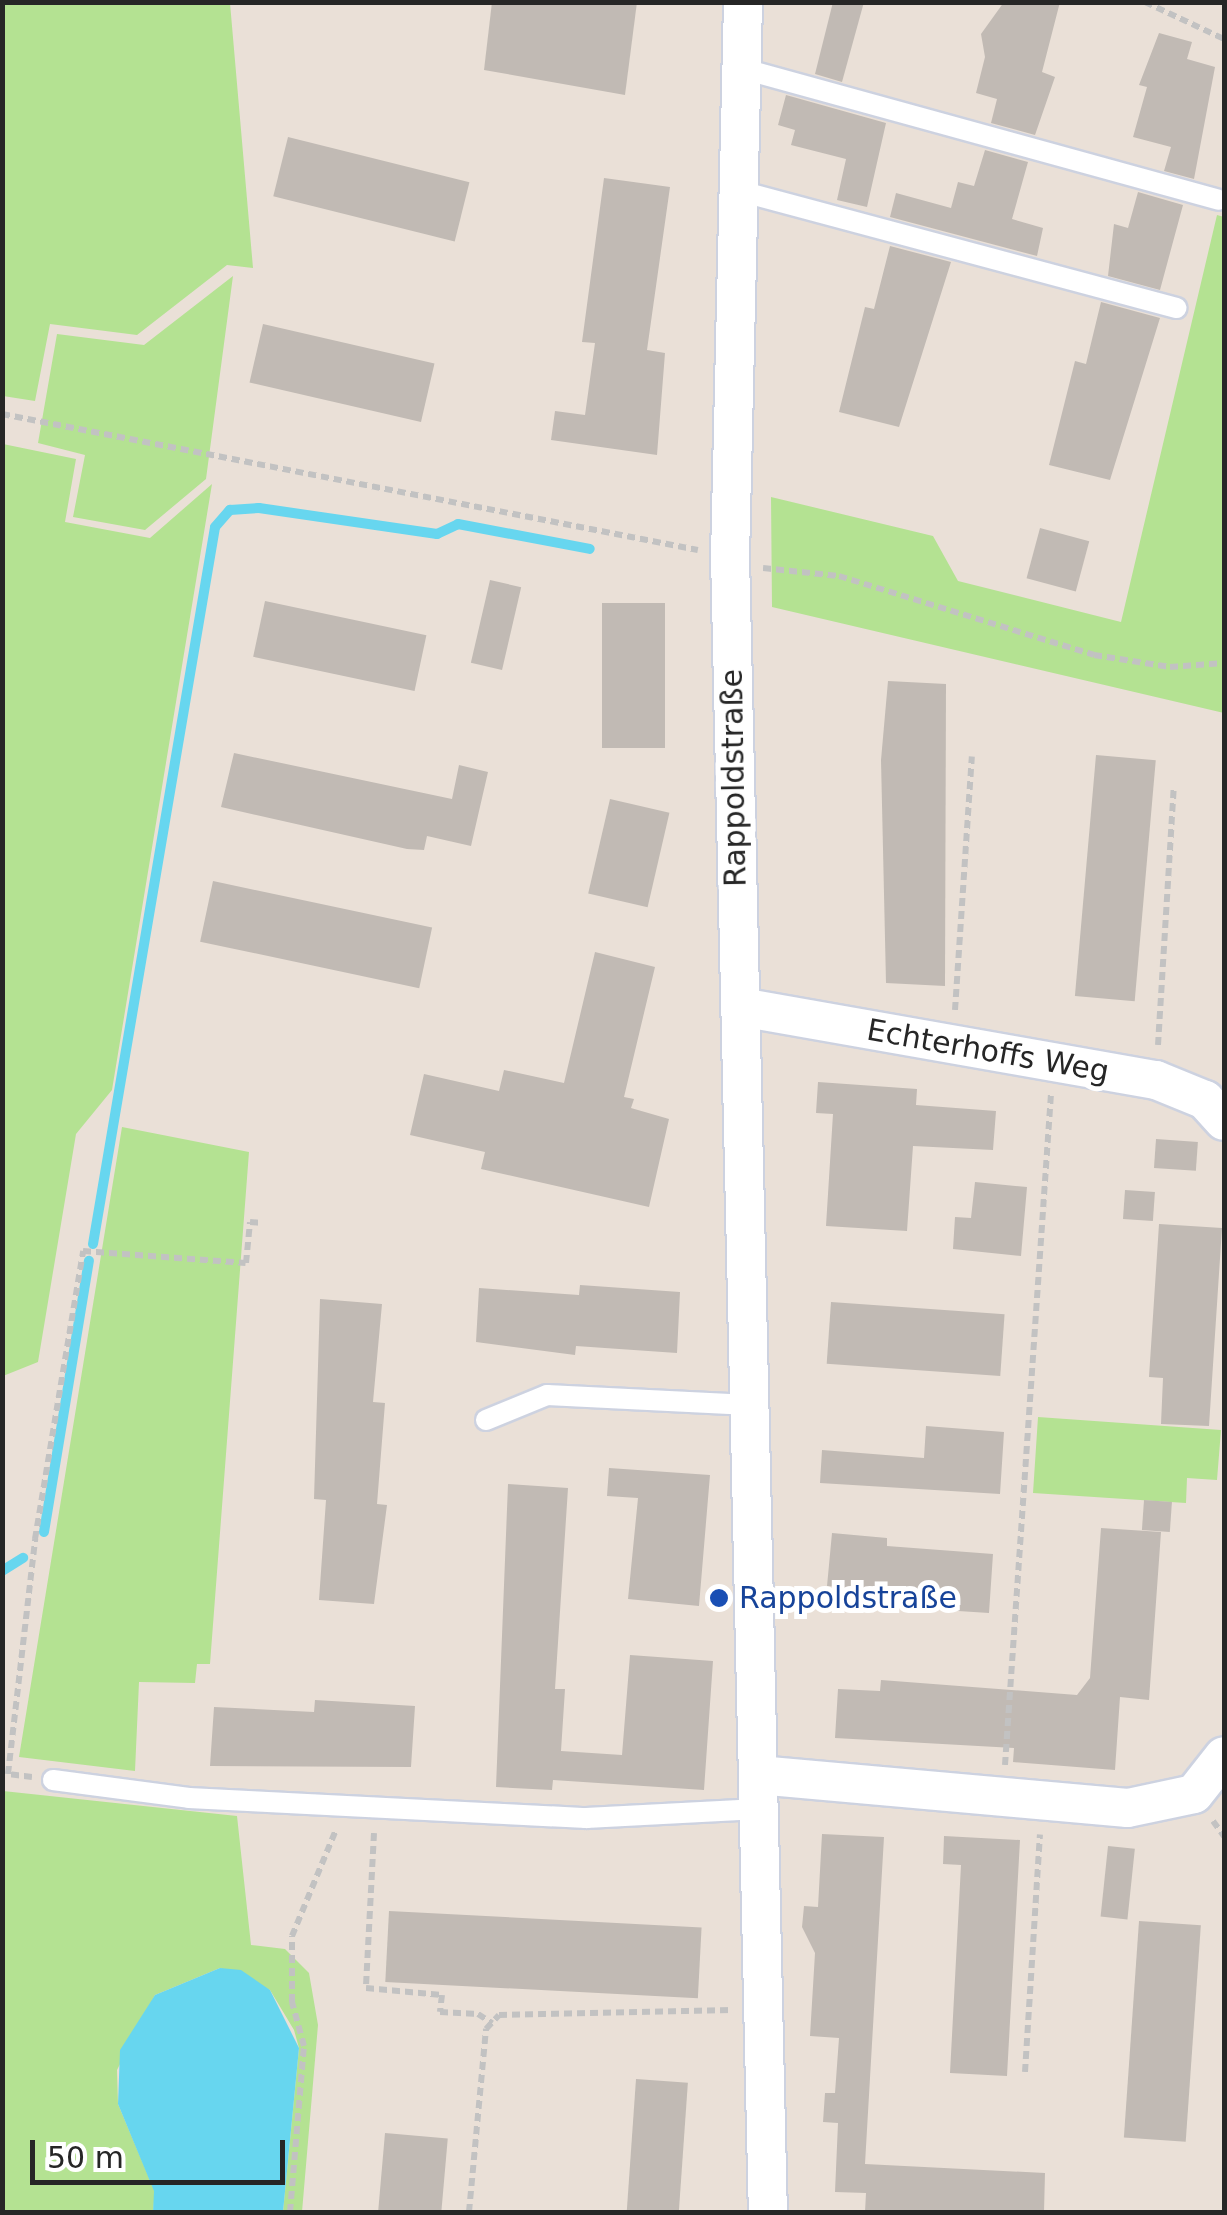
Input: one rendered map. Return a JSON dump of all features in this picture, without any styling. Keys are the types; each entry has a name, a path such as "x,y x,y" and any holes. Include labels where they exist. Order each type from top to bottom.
{"street":[{"name":"Rappoldstraße","path":"742,2 730,556 768,2212"},
{"name":"Echterhoffs Weg","path":"741,1007 1156,1080 1204,1100 1224,1121"},
{"path":"758,1792 1003,1796 1160,1806 1194,1794 1224,1756"}],"lane":[{"path":"740,68 1218,200"},
{"path":"736,190 1176,308"},
{"path":"486,1420 547,1394 750,1405"},
{"path":"53,1780 347,1806 586,1818 758,1792"}],"path":[{"path":"1145,2 1224,40"},
{"path":"2,414 730,556 785,576 839,576 1094,655 1170,666 1224,663"},
{"path":"953,1046 972,757"},
{"path":"1156,1080 1174,787"},
{"path":"1003,1796 1054,1063"},
{"path":"53,1780 8,1774 35,1539 82,1251 246,1263 250,1222 262,1223"},
{"path":"1025,2072 1042,1800"},
{"path":"290,2212 304,2046 292,2002 292,1936 347,1806"},
{"path":"376,1807 366,1988 442,1995 440,2012 478,2014 492,2023"},
{"path":"469,2212 492,2023 499,2015 764,2010"}],"green space":[{"path":"2,3 230,3 253,268 227,265 137,335 50,324 35,401 3,396"},
{"path":"1217,215 1224,217 1224,713 772,607 771,497 933,536 958,581 1121,622"},
{"path":"233,276 206,479 145,530 73,517 85,455 38,443 57,334 144,345"},
{"path":"3,444 76,459 65,522 150,538 212,484 112,1090 76,1134 38,1362 3,1376"},
{"path":"122,1127 249,1152 210,1664 197,1664 195,1683 139,1682 135,1771 19,1757"},
{"path":"1038,1417 1221,1430 1217,1480 1187,1478 1186,1503 1033,1493"},
{"path":"3,1791 237,1816 251,1945 285,1949 309,1973 318,2025 302,2212 283,2212 299,2048 294,2030 270,1990 220,1968 155,1995 117,2070 118,2104 155,2192 153,2212 3,2212"}],"water":[{"path":"220,1968 241,1970 270,1990 299,2048 283,2212 153,2212 154,2191 118,2104 120,2050 155,1995"}],"building":[{"path":"492,2 637,2 625,95 484,70"},
{"path":"833,2 864,2 842,82 815,74"},
{"path":"1004,2 1060,2 1042,72 1055,77 1035,135 991,123 997,99 976,93 985,57 981,34"},
{"path":"1159,33 1192,42 1187,59 1215,67 1194,179 1164,171 1171,147 1133,137 1147,87 1139,85"},
{"path":"786,95 886,123 867,207 837,200 846,159 791,145 795,130 778,125"},
{"path":"288,137 469,182 455,241 273,196"},
{"path":"985,150 1028,162 1012,219 1043,228 1037,256 890,217 896,193 951,208 958,182 974,186"},
{"path":"604,178 670,187 647,350 665,353 657,455 551,440 555,411 585,415 595,343 582,342"},
{"path":"1138,192 1183,205 1160,290 1108,276 1114,224 1128,228"},
{"path":"890,246 951,262 899,427 839,412 865,307 874,309"},
{"path":"1101,302 1160,318 1110,480 1049,465 1075,361 1086,364"},
{"path":"263,324 434,364 421,422 250,382"},
{"path":"1040,528 1089,541 1076,591 1027,578"},
{"path":"490,580 521,587 502,670 471,663"},
{"path":"265,601 426,635 415,691 253,657"},
{"path":"602,603 665,603 665,748 602,748"},
{"path":"888,681 946,684 945,986 886,983 881,760"},
{"path":"234,753 452,799 459,765 488,772 471,846 427,836 424,850 407,849 221,807"},
{"path":"1096,755 1156,760 1135,1001 1075,996"},
{"path":"610,799 669,813 648,907 588,894"},
{"path":"213,881 432,928 419,988 200,942"},
{"path":"595,952 655,967 624,1097 634,1099 631,1108 669,1119 649,1207 481,1169 485,1152 410,1135 424,1074 499,1091 504,1070 564,1083"},
{"path":"818,1082 917,1089 916,1105 996,1111 993,1150 913,1146 907,1231 826,1226 833,1114 816,1113"},
{"path":"1156,1139 1198,1142 1196,1171 1154,1168"},
{"path":"975,1182 1027,1187 1021,1256 953,1249 955,1217 971,1218"},
{"path":"1125,1190 1155,1192 1153,1221 1123,1219"},
{"path":"1159,1224 1222,1228 1209,1426 1161,1424 1163,1378 1149,1377"},
{"path":"580,1285 680,1292 677,1353 576,1346 575,1355 476,1342 479,1288 579,1295"},
{"path":"320,1299 382,1304 373,1402 385,1403 377,1504 387,1505 374,1604 319,1600 326,1500 314,1499"},
{"path":"831,1302 1005,1314 1000,1376 827,1364"},
{"path":"926,1426 1004,1432 1000,1494 820,1483 822,1450 924,1458"},
{"path":"609,1468 710,1475 699,1606 628,1599 638,1498 607,1496"},
{"path":"508,1484 568,1488 555,1689 565,1689 561,1751 622,1755 630,1655 713,1661 704,1790 553,1780 552,1790 496,1787"},
{"path":"1144,1500 1172,1502 1170,1532 1142,1530"},
{"path":"1101,1528 1161,1532 1149,1700 1120,1697 1115,1770 1013,1762 1014,1748 835,1738 838,1689 880,1691 881,1680 1077,1695 1090,1678"},
{"path":"832,1533 887,1538 887,1546 993,1554 989,1613 912,1608 913,1593 827,1586"},
{"path":"315,1700 415,1706 411,1767 210,1766 214,1707 314,1712"},
{"path":"822,1834 884,1837 865,2164 1045,2173 1044,2212 865,2212 866,2193 835,2192 838,2123 823,2122 825,2093 835,2093 839,2038 810,2036 815,1953 802,1927 804,1906 818,1907"},
{"path":"944,1836 1020,1840 1007,2076 950,2073 961,1865 943,1864"},
{"path":"1108,1846 1135,1849 1127,1919 1101,1917"},
{"path":"389,1911 702,1927 698,1998 385,1982"},
{"path":"1139,1921 1201,1925 1186,2142 1124,2137"},
{"path":"636,2079 688,2083 679,2212 627,2212"},
{"path":"385,2133 448,2138 441,2212 378,2212"}],"waterway":[{"path":"93,1244 215,527 230,510 259,508 437,534 458,524 590,549"},
{"path":"44,1532 89,1261"},
{"path":"2,1571 23,1558"}],"place":[{"name":"Rappoldstraße","path":"719,1598"}]}
